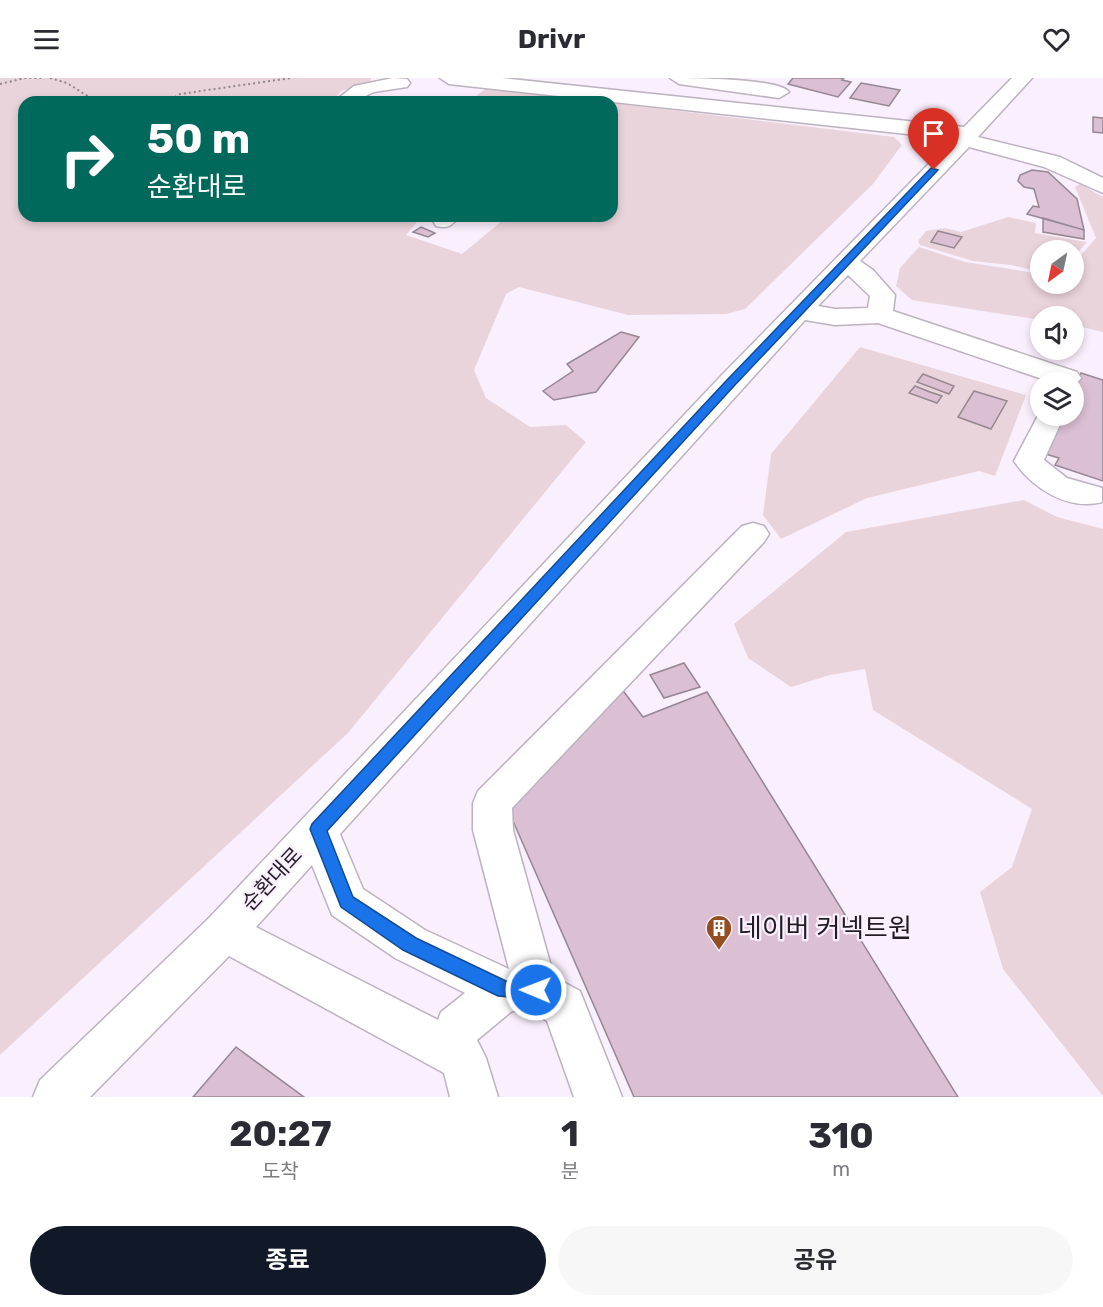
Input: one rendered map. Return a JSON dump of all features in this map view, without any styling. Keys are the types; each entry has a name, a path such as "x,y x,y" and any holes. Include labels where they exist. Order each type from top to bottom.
{"street":[{"path":"679,78 808,97 968,135 1052,162 1103,186"},
{"name":"순환대로","path":"57,1097 224,932 799,311 1023,78"},
{"path":"453,79 609,96"},
{"path":"453,79 462,96"},
{"path":"351,96 357,91 371,87 402,86"},
{"path":"618,97 968,135"},
{"path":"846,262 864,275 882,295 880,315"},
{"path":"799,311 835,317 880,315 1049,372"},
{"path":"1045,426 1029,461 1042,479 1070,491 1091,495"},
{"path":"520,990 493,830 492,803 753,534"},
{"path":"318,829 347,902 410,944 564,1006 598,1097"},
{"path":"224,932 463,1058 474,1097"},
{"path":"451,1052 457,1028 520,990"}],"path":[{"path":"0,84 25,78 43,78"},
{"path":"50,78 67,83 88,96"},
{"path":"176,96 291,78"}],"shaded area":[{"path":"0,78 371,78 370,84 341,91 337,96 18,96 18,222 417,222 406,235 462,254 501,222 618,222 618,104 894,137 902,145 873,184 745,309 726,314 628,315 519,287 506,294 474,370 486,398 530,427 566,425 586,442 348,733 0,1055"},
{"path":"487,88 554,96 477,96"},
{"path":"1080,184 1103,197 1103,332 1084,327 1084,306 1030,306 1030,318 912,300 896,286 900,268 919,247 965,262 1030,272 1030,294 1084,294 1084,252 1096,238 1075,187"},
{"path":"1008,217 1036,223 1035,233 1075,240 1030,240 1030,269 973,261 920,245 918,241 926,231 945,228 961,232"},
{"path":"860,347 1026,395 995,476 979,471 867,498 781,539 763,515 771,454"},
{"path":"1024,500 1057,517 1103,529 1103,1096 1003,969 980,892 1012,867 1032,809 873,710 865,669 830,675 791,687 748,658 734,624 846,532"}],"building":[{"path":"793,78 844,78 842,80 851,82 838,97 788,84"},
{"path":"861,83 900,90 889,106 850,98"},
{"path":"1093,117 1103,118 1103,133 1093,132"},
{"path":"1032,170 1048,172 1077,199 1084,230 1027,214 1033,206 1039,207 1034,189 1024,187 1018,181 1020,175"},
{"path":"1043,218 1084,230 1084,239 1043,232"},
{"path":"421,227 435,233 428,237 413,232"},
{"path":"938,231 962,237 954,248 931,242"},
{"path":"621,332 639,337 596,392 554,400 543,391 573,371 567,364"},
{"path":"923,374 954,386 949,394 917,382"},
{"path":"1084,374 1103,380 1103,481 1055,465 1059,458 1042,453 1055,426 1084,426"},
{"path":"915,386 942,396 937,403 909,393"},
{"path":"974,391 1007,401 991,429 958,417"},
{"path":"684,663 700,687 664,698 650,675"},
{"name":"네이버 커넥트원","path":"621,688 643,717 707,692 958,1097 634,1097 506,805"},
{"path":"236,1047 304,1097 193,1097"}],"place":[{"name":"네이버 커넥트원","path":"719,951"}],"route":[{"path":"536,990 504,990 410,944 347,902 318,829 730,383 934,170"}]}
